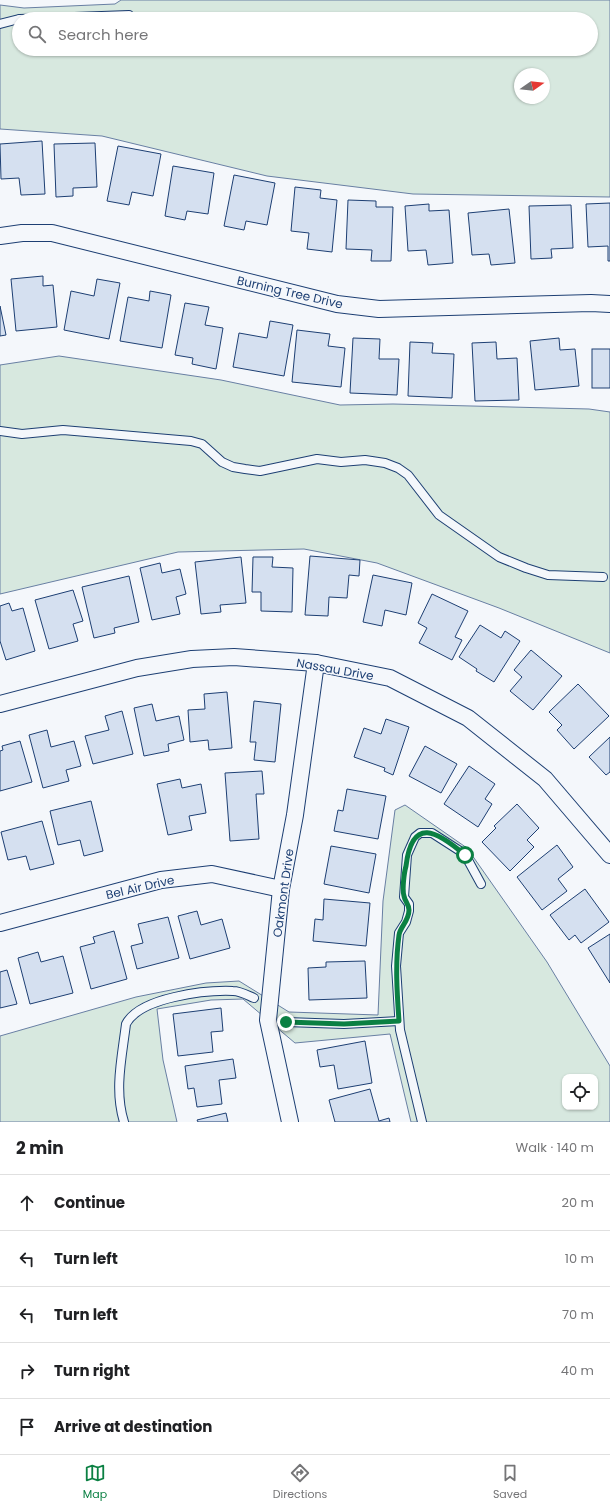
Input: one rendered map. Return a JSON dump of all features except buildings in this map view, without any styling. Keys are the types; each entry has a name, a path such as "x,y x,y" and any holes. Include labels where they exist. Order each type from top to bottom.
{"street":[{"name":"Burning Tree Drive","path":"0,236 22,233 52,233 337,304 379,309 591,303 610,304"},
{"name":"Nassau Drive","path":"0,704 137,668 192,659 234,657 316,663 390,678 468,718 545,779 610,855"},
{"name":"Oakmont Drive","path":"290,1122 268,1020 282,888 295,815 316,663"},
{"name":"Bel Air Drive","path":"0,922 161,880 212,874 282,888"}],"lane":[{"path":"0,24 12,21"},
{"path":"0,431 22,434 63,430 191,441 202,444 222,462 234,467 260,471 317,459 341,462 365,460 385,463 398,468 408,476 439,515 498,557 548,575 603,577"},
{"path":"422,1122 401,1040 396,966 399,933 406,922 409,912 408,904 404,897 407,855 415,837 420,833 432,833 460,851 469,862 481,884"},
{"path":"124,1122 118,1088 126,1024 130,1018 144,1008 163,1000 208,992 235,991 254,998"},
{"path":"286,1022 344,1024 399,1021"}],"shaded area":[{"path":"121,0 610,0 610,197 413,194 267,176 102,136 0,129 0,5 24,8 115,4"},
{"path":"59,356 221,380 340,405 393,404 589,409 610,412 610,653 499,608 377,563 304,549 178,552 0,594 0,365"},
{"path":"405,805 467,848 547,962 610,1066 610,1122 411,1122 390,1034 295,1043 243,999 211,1000 157,1009 163,1060 177,1122 0,1122 0,1036 136,997 206,983 239,981 289,1012 378,1015 383,901 395,810"}],"route":[{"path":"286,1022 344,1024 399,1021 396,966 399,933 406,922 409,912 408,904 404,897 407,855 415,837 420,833 426,832 432,833 465,855"}]}
